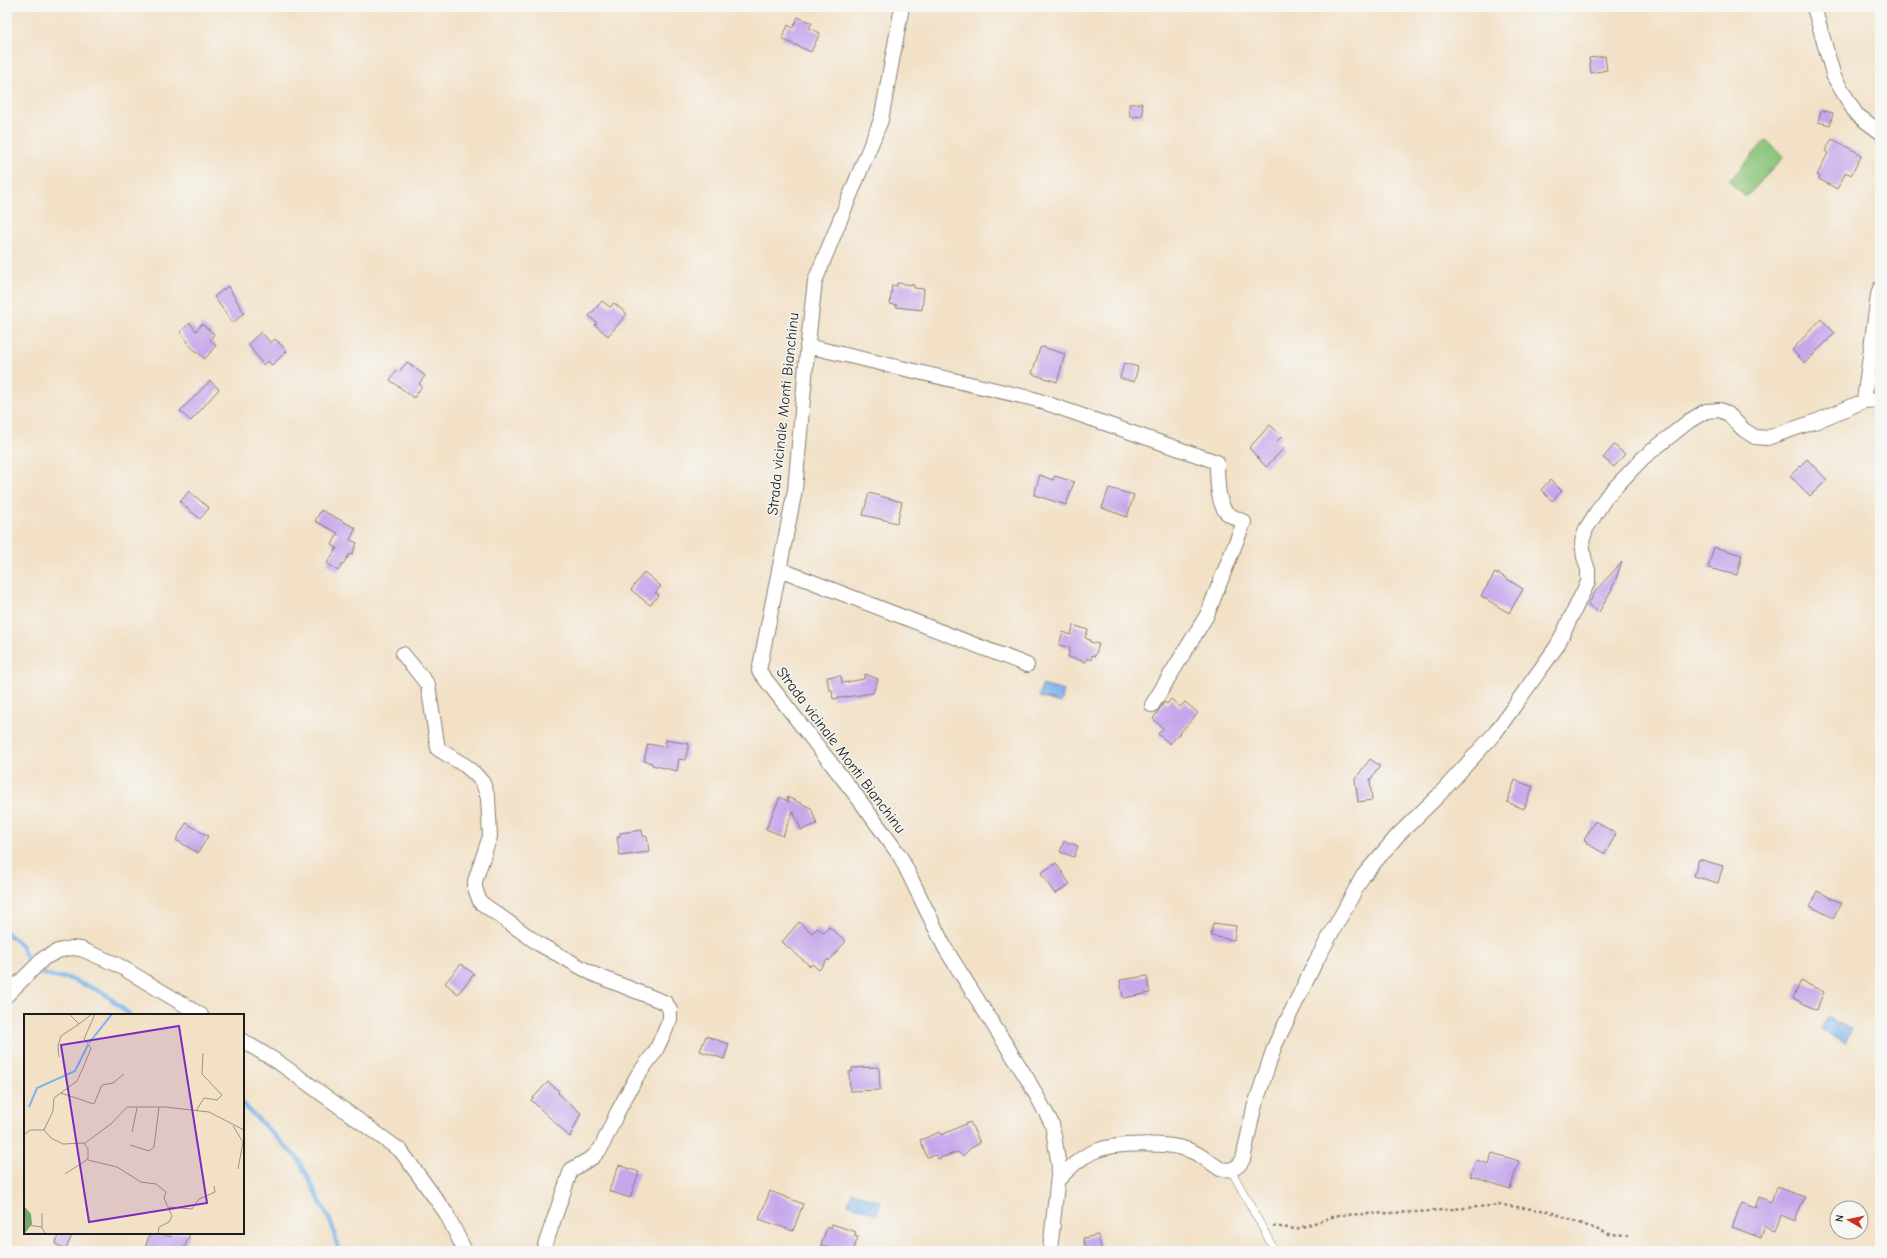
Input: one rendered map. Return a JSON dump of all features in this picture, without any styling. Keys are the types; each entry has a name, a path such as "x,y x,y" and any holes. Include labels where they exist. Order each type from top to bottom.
{"street":[{"name":"Strada vicinale Monti Bianchinu","path":"902,7 881,120 815,281 807,346 795,490 759,671 861,801 900,856 945,948 1028,1080 1052,1124 1059,1166 1050,1251"},
{"path":"1814,7 1834,77 1856,114 1880,132"},
{"path":"1864,401 1880,288"},
{"path":"807,346 1034,399 1217,462 1218,484 1222,502 1227,513 1244,522 1207,615 1152,705"},
{"path":"1058,1180 1078,1160 1094,1151 1124,1146 1160,1144 1190,1151 1220,1169 1231,1170 1241,1164 1254,1108 1275,1045 1316,961 1363,876 1398,835 1438,796 1495,733 1557,646 1588,582 1588,570 1582,542 1586,529 1606,497 1643,458 1689,421 1706,411 1720,410 1728,414 1744,430 1755,437 1767,438 1818,421 1864,401 1880,400"},
{"path":"779,569 1027,665"},
{"path":"403,654 428,685 438,749 466,766 483,783 490,818 490,836 475,881 475,888 480,902 539,944 593,974 666,1003 670,1010 670,1019 655,1052 638,1076 617,1113 601,1148 593,1157 571,1170 544,1251"},
{"path":"7,995 44,958 58,951 71,948 81,949 118,965 199,1014"},
{"path":"244,1042 278,1062 401,1151 446,1213 465,1251"}],"lane":[{"path":"1231,1170 1275,1251"}],"path":[{"path":"1261,1224 1296,1229 1339,1214 1417,1212 1500,1205 1548,1211 1608,1234 1628,1235"}],"green space":[{"path":"1766,140 1784,157 1746,197 1729,181"}],"water":[{"path":"1042,685 1064,691 1061,703 1039,697"},
{"path":"1827,1017 1852,1030 1845,1043 1820,1029"},
{"path":"852,1192 881,1202 877,1214 848,1204"}],"building":[{"path":"798,17 812,23 809,28 820,33 811,52 782,39 788,25 793,28"},
{"path":"1605,56 1607,70 1591,73 1589,58"},
{"path":"1142,103 1143,116 1130,117 1129,104"},
{"path":"1821,110 1833,113 1830,125 1818,122"},
{"path":"1832,139 1862,155 1851,175 1846,172 1837,189 1819,179 1820,176 1817,175 1828,153 1825,151"},
{"path":"897,283 914,285 914,288 924,289 922,310 896,307 897,305 890,304 892,285 897,286"},
{"path":"228,286 244,313 233,323 214,297"},
{"path":"602,301 610,307 614,303 627,314 608,336 595,325 597,323 589,316"},
{"path":"1821,319 1835,333 1805,363 1792,350"},
{"path":"190,323 196,331 202,324 214,334 210,340 216,345 205,359 187,343 188,342 180,332"},
{"path":"261,332 271,343 275,339 287,351 272,365 267,361 263,365 248,344"},
{"path":"1043,347 1065,354 1057,382 1032,374 1040,348"},
{"path":"407,362 425,376 419,384 422,386 414,398 390,380 397,370 399,372"},
{"path":"1124,363 1138,367 1134,382 1120,378"},
{"path":"210,381 219,389 191,421 180,411"},
{"path":"1270,425 1282,436 1277,441 1284,448 1266,467 1249,448"},
{"path":"1614,445 1625,454 1614,467 1603,458"},
{"path":"1807,459 1827,480 1810,496 1790,476"},
{"path":"1040,475 1053,480 1055,476 1074,482 1066,505 1034,495"},
{"path":"1550,480 1562,491 1552,501 1541,490"},
{"path":"1109,488 1134,495 1127,517 1102,508"},
{"path":"189,491 209,508 200,519 180,502"},
{"path":"869,493 902,502 897,523 863,515"},
{"path":"321,510 356,528 350,540 357,543 352,555 350,554 338,571 327,563 337,548 332,545 338,533 315,521"},
{"path":"1714,547 1742,555 1737,575 1708,568"},
{"path":"1622,562 1612,589 1599,612 1588,605 1596,590"},
{"path":"644,572 661,586 655,593 659,595 650,605 631,590"},
{"path":"1495,573 1497,575 1498,573 1523,589 1509,613 1481,596"},
{"path":"1073,625 1088,630 1085,638 1090,640 1090,642 1099,644 1095,656 1092,655 1091,660 1087,658 1086,662 1068,657 1070,648 1059,645 1063,632 1071,635"},
{"path":"865,674 878,679 873,693 833,699 832,690 829,690 827,677 841,676 842,683 864,679"},
{"path":"1171,699 1180,707 1185,702 1198,713 1170,744 1158,734 1163,728 1153,719 1164,702 1167,704"},
{"path":"666,740 689,744 685,760 679,759 677,771 652,765 652,763 644,761 648,744 665,747"},
{"path":"1370,759 1380,766 1370,780 1372,800 1358,802 1355,779"},
{"path":"1515,780 1533,787 1524,809 1507,802"},
{"path":"780,797 789,802 787,797 811,808 817,824 801,830 793,811 783,836 766,829"},
{"path":"1595,821 1616,834 1605,854 1586,843 1587,841 1584,840"},
{"path":"186,823 208,836 198,853 176,840"},
{"path":"642,830 643,836 647,836 649,852 620,856 617,837 620,836 620,833"},
{"path":"1064,841 1078,846 1074,857 1060,852"},
{"path":"1699,859 1723,866 1718,883 1694,876"},
{"path":"1056,863 1070,884 1055,894 1041,873"},
{"path":"1817,891 1841,903 1833,918 1810,906"},
{"path":"799,922 812,933 817,928 824,933 829,927 846,941 819,970 812,964 810,966 782,942"},
{"path":"1213,923 1236,926 1234,940 1211,936"},
{"path":"461,964 474,974 458,994 445,983"},
{"path":"1147,976 1150,993 1123,998 1120,980"},
{"path":"1801,981 1824,992 1816,1010 1793,998"},
{"path":"706,1036 729,1044 724,1059 700,1051"},
{"path":"879,1067 880,1090 850,1091 849,1072 852,1072 852,1068"},
{"path":"548,1082 581,1113 570,1137 531,1100"},
{"path":"970,1122 980,1143 971,1148 963,1156 957,1152 938,1159 936,1155 927,1157 920,1140 940,1132 941,1135"},
{"path":"1492,1153 1519,1161 1510,1189 1470,1176 1476,1160 1489,1164"},
{"path":"619,1165 639,1172 630,1198 609,1191"},
{"path":"1776,1187 1805,1197 1795,1221 1781,1215 1775,1230 1765,1226 1761,1238 1732,1227 1742,1203 1755,1208 1759,1197 1771,1202"},
{"path":"770,1191 803,1204 793,1231 759,1219"},
{"path":"832,1224 856,1232 854,1236 858,1237 853,1251 839,1251 821,1245 827,1227 831,1228"},
{"path":"59,1234 73,1234 66,1249 55,1244"},
{"path":"150,1234 163,1234 171,1237 172,1234 190,1234 183,1251 144,1251"},
{"path":"1098,1235 1102,1251 1086,1251 1083,1238"}],"waterway":[{"path":"7,933 21,945 31,966"},
{"path":"38,972 54,977 68,978 104,993 129,1014"},
{"path":"244,1105 299,1160 332,1225 339,1251"}]}
